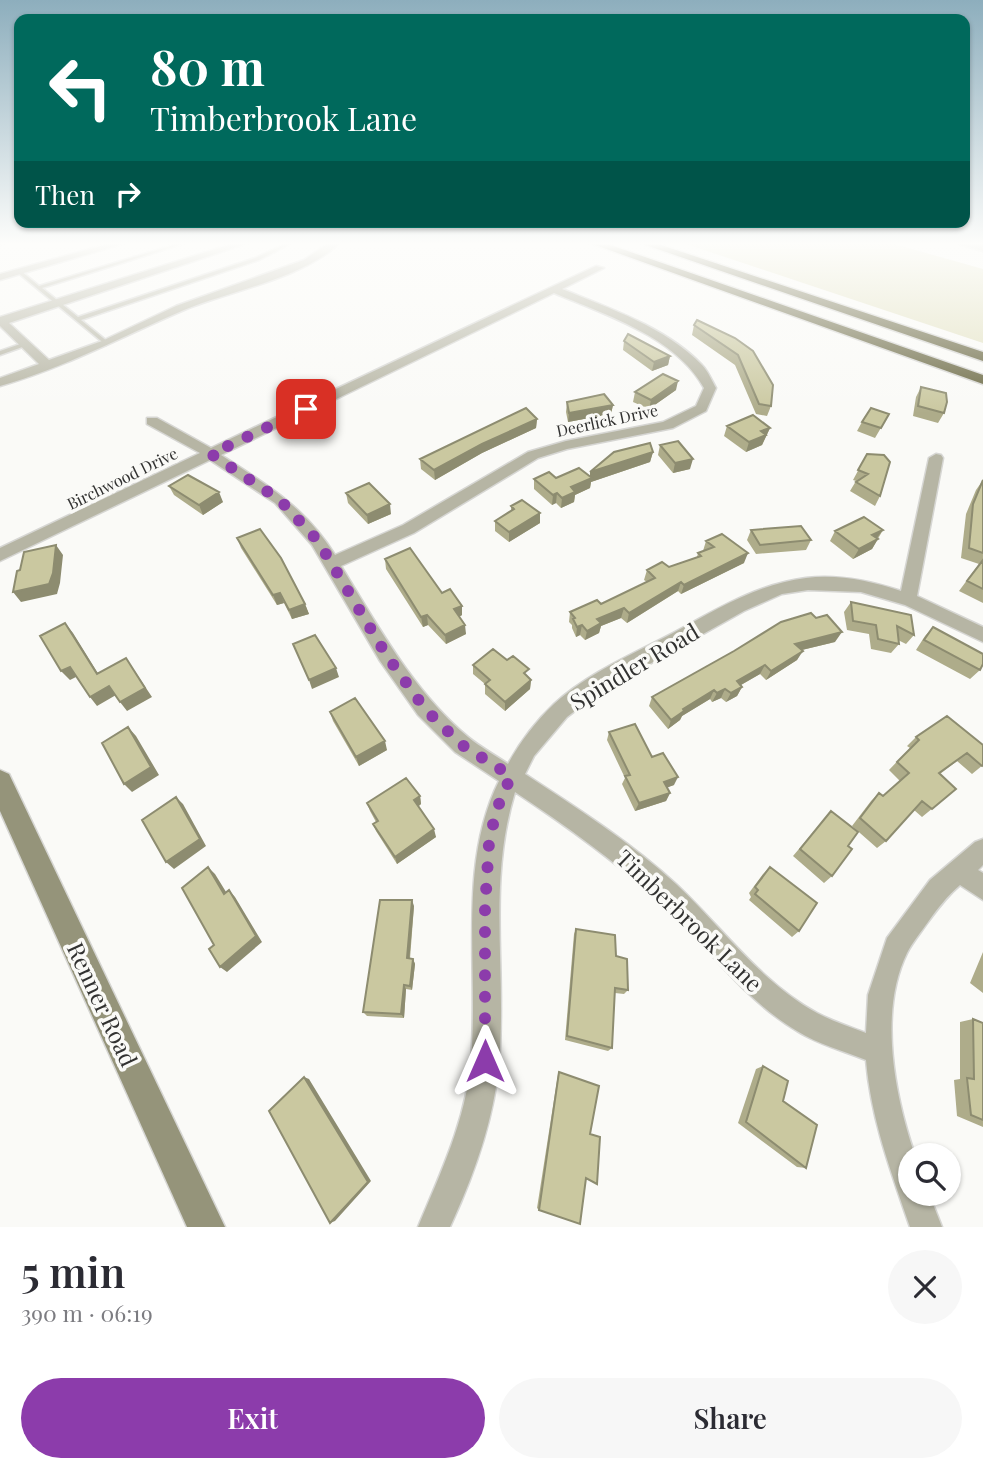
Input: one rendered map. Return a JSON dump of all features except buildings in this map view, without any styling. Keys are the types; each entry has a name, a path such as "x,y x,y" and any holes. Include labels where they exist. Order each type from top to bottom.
{"highway":[{"path":"754,299 983,380"},
{"path":"812,299 983,357"}],"main road":[{"name":"Renner Road","path":"0,782 206,1227"}],"street":[{"path":"47,365 1,321 69,299"},
{"path":"0,382 106,343 206,299"},
{"name":"Birchwood Drive","path":"0,555 536,299"},
{"name":"Deerlick Drive","path":"332,563 402,533 490,478 534,455 567,444 667,425 698,412 709,397 710,382 696,362 670,345 577,299"},
{"name":"Timberbrook Lane","path":"152,421 211,454 280,500 318,541 387,656 425,709 462,745 596,833 668,893 745,974 776,1001 808,1023 879,1052"},
{"path":"908,598 936,458"},
{"name":"Spindler Road","path":"434,1227 449,1195 476,1114 485,1061 485,908 489,843 496,811 522,755 544,727 579,696 738,605 781,588 806,584 856,586 908,598 983,635"},
{"path":"898,1148 883,1091 879,1052 881,995 896,947 938,888 983,850"},
{"path":"960,871 983,888"},
{"path":"918,1206 926,1227"}],"lane":[{"path":"52,299 106,343"},
{"path":"77,319 136,299"},
{"path":"0,353 26,344"}],"green space":[{"path":"852,299 983,299 983,343"}],"route":[{"path":"306,409 211,454 280,500 318,541 387,656 425,709 462,745 511,776 496,811 489,843 485,908 485,1061"}]}
